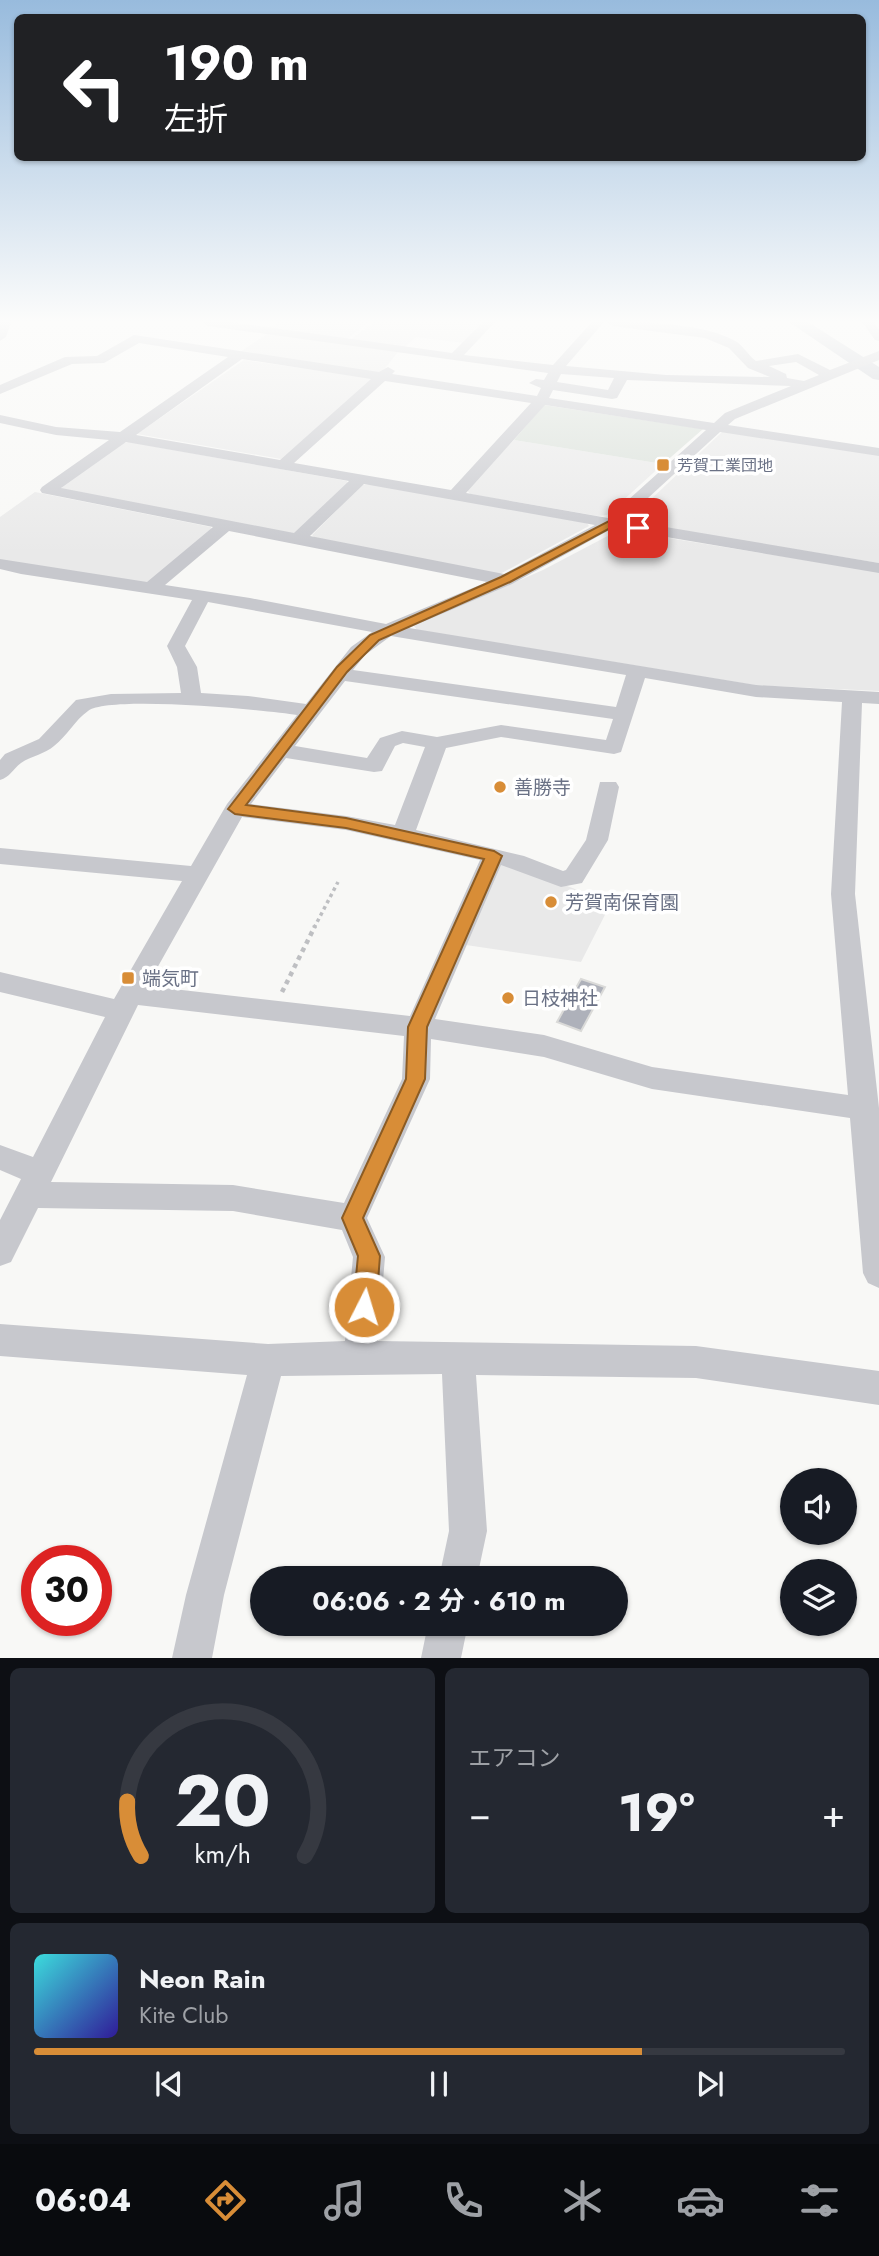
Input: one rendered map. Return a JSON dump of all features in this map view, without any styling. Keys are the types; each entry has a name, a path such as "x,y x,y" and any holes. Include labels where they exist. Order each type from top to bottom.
{"street":[{"path":"177,399 48,490 506,580"},
{"path":"284,464 357,399"},
{"path":"530,399 879,452"},
{"path":"0,1252 126,1003 235,809 358,651 388,630 506,580 611,523 730,415 761,399"},
{"path":"455,495 541,401"},
{"path":"0,419 56,431 124,437 284,464 879,568"},
{"path":"298,539 361,478"},
{"path":"152,587 226,525"},
{"path":"0,564 203,595 388,630 756,691 879,698"},
{"path":"192,699 187,667 176,646 203,595"},
{"path":"279,750 374,766 387,742 402,737 437,743 501,731 614,748 637,672"},
{"path":"339,674 624,714"},
{"path":"852,697 843,894 879,1273"},
{"path":"0,773 13,759 46,743 83,705 111,700 192,699 248,702 310,711"},
{"path":"403,834 437,743"},
{"path":"0,745 26,754"},
{"path":"235,809 346,823 403,834 516,861 561,879 574,877 597,840 608,788"},
{"path":"0,856 199,875"},
{"path":"360,1357 369,1256 352,1218 416,1079 418,1027 494,856"},
{"path":"0,982 126,1003 273,1011 418,1027 544,1046 652,1078 865,1109"},
{"path":"0,1157 33,1184 233,1198 352,1218"},
{"path":"0,1340 268,1360 360,1357 696,1362 879,1388"},
{"path":"458,1358 468,1531 461,1566"},
{"path":"192,1657 205,1595 268,1360"},
{"path":"441,1657 446,1636"}],"path":[{"path":"273,1011 338,882"}],"shaded area":[{"path":"187,399 350,399 281,459 137,434"},
{"path":"544,405 703,429 663,464 514,440"},
{"path":"722,432 879,454 879,563 634,523 629,520"},
{"path":"514,440 663,464 607,515 598,516 470,494 466,489"},
{"path":"123,443 347,481 348,484 298,533 290,534 62,489 62,486"},
{"path":"370,484 587,523 589,526 500,574 315,538 312,535 362,485"},
{"path":"35,492 211,527 212,531 154,582 144,583 0,560 0,517"},
{"path":"619,530 879,572 879,691 754,685 417,630 414,626 543,570"},
{"path":"503,861 611,903 581,962 466,945 482,895"}],"building":[{"path":"581,979 605,987 581,1031 557,1022"}],"place":[{"name":"芳賀工業団地","path":"663,465"},
{"name":"善勝寺","path":"500,787"},
{"name":"芳賀南保育園","path":"551,902"},
{"name":"端気町","path":"128,978"},
{"name":"日枝神社","path":"508,998"}],"route":[{"path":"364,1307 369,1256 352,1218 416,1079 418,1027 494,856 346,823 235,809 342,670 374,637 506,580 611,523 638,528"}]}
